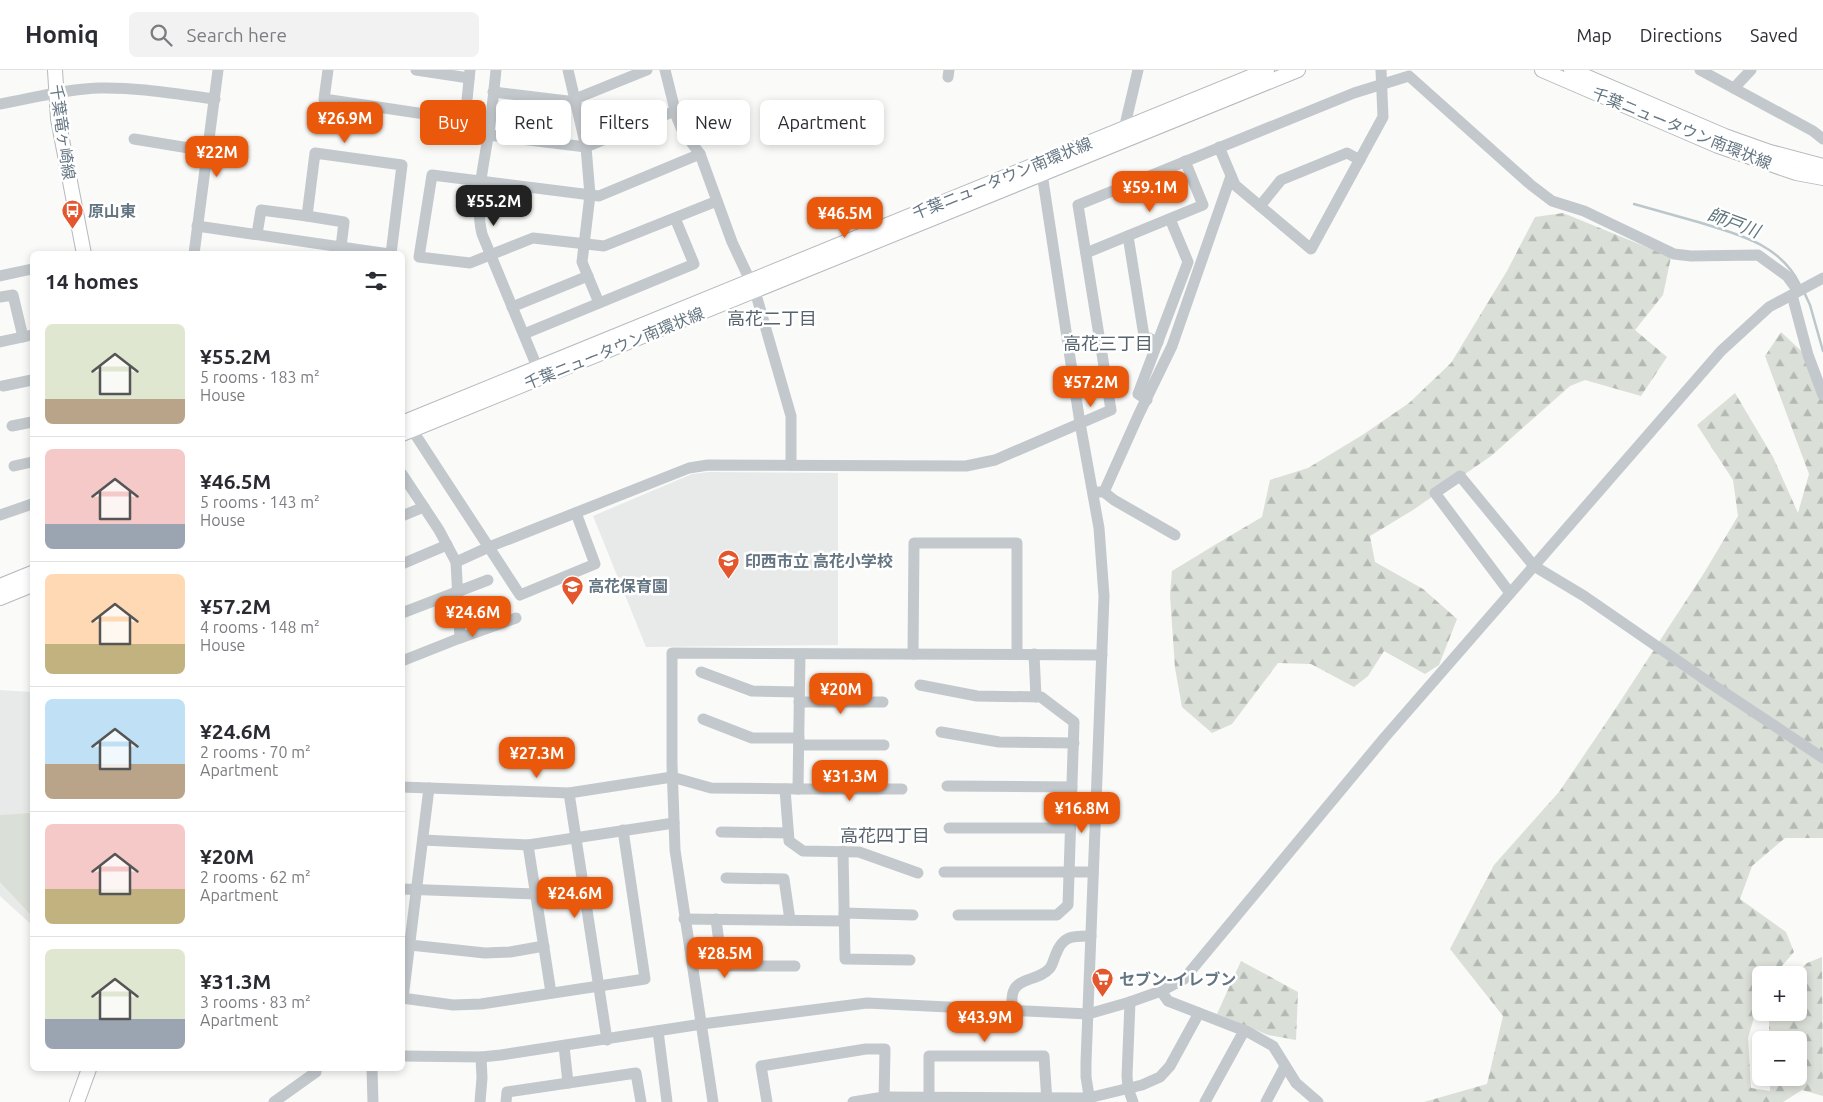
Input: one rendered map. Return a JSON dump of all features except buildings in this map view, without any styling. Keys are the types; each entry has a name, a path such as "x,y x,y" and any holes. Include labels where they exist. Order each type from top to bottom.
{"main road":[{"name":"千葉竜ヶ崎線","path":"55,70 55,94 60,126 83,251"},
{"name":"千葉ニュータウン南環状線","path":"1041,168 1124,129 1267,70"},
{"name":"千葉ニュータウン南環状線","path":"406,427 1041,168 1298,70"},
{"name":"千葉ニュータウン南環状線","path":"1542,70 1718,146 1796,172 1823,178"},
{"name":"千葉ニュータウン南環状線","path":"1571,70 1725,136 1770,152 1823,166"},
{"path":"0,586 30,574"},
{"path":"0,598 30,586"},
{"path":"77,1102 88,1071"}],"street":[{"path":"194,251 218,70"},
{"path":"328,70 324,99 465,120 469,74 416,70"},
{"path":"496,70 478,202 480,224 540,373"},
{"path":"568,70 586,147 590,195 582,262 599,303"},
{"path":"494,92 575,101 647,70"},
{"path":"666,70 675,111 682,130 700,154 732,242 753,286 791,416 791,465"},
{"path":"1124,129 1136,70"},
{"path":"1220,147 1235,185 1311,248 1383,117 1381,70"},
{"path":"1700,70 1813,131 1823,139"},
{"path":"1734,88 1751,70"},
{"path":"456,562 489,547 689,468 708,465 948,466 982,464 1111,410 1078,205 1354,93 1409,76 1531,185 1552,201 1584,211 1674,254 1691,256 1758,255 1787,276 1795,293 1808,355 1823,395"},
{"path":"0,104 98,88 120,88 214,99"},
{"path":"488,135 586,147 675,111"},
{"path":"134,139 207,151"},
{"path":"307,216 315,153 402,165 390,251"},
{"path":"1260,206 1281,180 1347,153 1360,160"},
{"path":"700,154 599,196 432,175 419,257 470,264 533,238 604,246 717,201"},
{"path":"1086,253 1203,205 1185,161"},
{"path":"1041,168 1080,423 1098,492 1098,528 1104,596 1086,1077 1089,1100"},
{"path":"1098,492 1172,346 1231,176"},
{"path":"258,234 261,210 307,216 344,222 341,246"},
{"path":"524,334 694,264 674,218"},
{"path":"1146,400 1138,394 1188,262 1170,219"},
{"path":"197,226 372,251"},
{"path":"1128,236 1144,336 1158,342"},
{"path":"0,276 30,269"},
{"path":"512,307 588,276"},
{"path":"405,1056 481,1057 606,1040 702,1024 867,1003 1088,1014 1161,991 1184,978 1385,737 1721,351 1769,306 1823,278"},
{"path":"0,297 13,294 28,336 0,342"},
{"path":"3,386 30,380"},
{"path":"12,426 30,422"},
{"path":"406,427 520,595 595,564 576,514"},
{"path":"14,466 30,462"},
{"path":"1510,593 1435,493 1460,476 1534,566 1584,596 1823,758"},
{"path":"405,478 456,562 460,638"},
{"path":"1098,492 1175,535"},
{"path":"0,515 30,505"},
{"path":"405,515 424,507"},
{"path":"914,654 914,544 1017,543 1017,654"},
{"path":"405,563 447,545"},
{"path":"405,612 488,580"},
{"path":"405,660 516,618"},
{"path":"713,1102 678,875 672,777 672,654 1102,655"},
{"path":"798,789 800,654"},
{"path":"1034,654 1036,697"},
{"path":"701,672 752,691 799,697 883,702"},
{"path":"920,685 977,696 1041,697 1074,722 1068,905 1056,915 958,915"},
{"path":"703,719 752,738 799,742 884,745"},
{"path":"941,732 999,742 1074,743"},
{"path":"405,786 569,793 672,777 711,788 902,789"},
{"path":"947,786 1072,788"},
{"path":"405,983 429,788"},
{"path":"785,788 788,841 803,851 859,852 918,873"},
{"path":"569,793 606,1040"},
{"path":"423,840 528,845 674,823"},
{"path":"949,828 1070,828"},
{"path":"405,998 466,1005 645,979 624,830"},
{"path":"722,832 788,833"},
{"path":"528,845 551,994"},
{"path":"843,852 844,959 910,960"},
{"path":"944,872 1093,872"},
{"path":"726,878 784,879 790,920"},
{"path":"405,889 536,894"},
{"path":"684,919 790,920 914,915"},
{"path":"716,919 722,966 795,966"},
{"path":"1012,1010 1013,992 1016,986 1025,980 1040,977 1051,967 1059,947 1066,938 1091,936"},
{"path":"410,945 485,953 544,946"},
{"path":"1161,991 1168,1001 1244,1031 1272,1046 1296,1083 1318,1102"},
{"path":"1130,1002 1127,1058 1128,1088 1133,1102"},
{"path":"853,1102 884,1100 1089,1100 1149,1083 1166,1071 1199,1013"},
{"path":"658,1031 667,1102"},
{"path":"1205,1102 1244,1031"},
{"path":"564,1046 568,1083"},
{"path":"767,1102 761,1066 866,1049 885,1049 884,1100"},
{"path":"929,1100 929,1056 1044,1056 1046,1100"},
{"path":"480,1102 481,1057"},
{"path":"1266,1102 1285,1066"},
{"path":"274,1102 316,1071"},
{"path":"372,1071 373,1102"},
{"path":"506,1102 507,1092 636,1073 641,1102"}],"shaded area":[{"name":"印西市立 高花小学校","path":"709,472 838,473 838,645 646,647 593,516 692,474"},
{"path":"0,690 30,692 30,923 0,896"}],"green space":[{"path":"1563,213 1671,257 1663,295 1635,330 1667,357 1641,396 1585,380 1570,386 1491,456 1413,510 1370,536 1375,562 1423,589 1457,619 1439,665 1425,674 1384,651 1368,676 1354,687 1311,664 1278,663 1232,724 1212,733 1182,707 1175,668 1170,595 1172,571 1262,517 1270,480 1308,468 1364,434 1409,403 1451,363 1507,271 1535,217"},
{"path":"1781,332 1813,362 1823,381 1823,838 1785,838 1752,866 1740,899 1786,932 1794,952 1782,966 1752,966 1753,1021 1748,1038 1751,1088 1770,1091 1770,1086 1807,1086 1807,1031 1769,1031 1769,1021 1807,1021 1807,966 1804,966 1822,957 1823,1096 1802,1090 1783,1102 1424,1102 1487,1084 1503,1016 1450,949 1494,865 1559,792 1704,573 1738,516 1733,480 1697,425 1735,393 1773,457 1798,513 1809,474 1765,356"},
{"path":"30,813 30,914 0,882 0,815"},
{"path":"1241,961 1298,992 1296,1040 1268,1035 1217,1014"}],"waterway":[{"name":"師戸川","path":"1634,204 1742,236 1770,250 1782,260 1792,271 1800,285"},
{"name":"師戸川","path":"1804,292 1810,305 1823,351"}],"place":[{"name":"原山東","path":"72,230"},
{"name":"印西市立 高花小学校","path":"729,580"},
{"name":"高花保育園","path":"572,605"},
{"name":"セブン-イレブン","path":"1103,998"}],"district":[{"name":"高花二丁目","path":"772,318"},
{"name":"高花三丁目","path":"1108,343"},
{"name":"高花四丁目","path":"885,835"}]}
